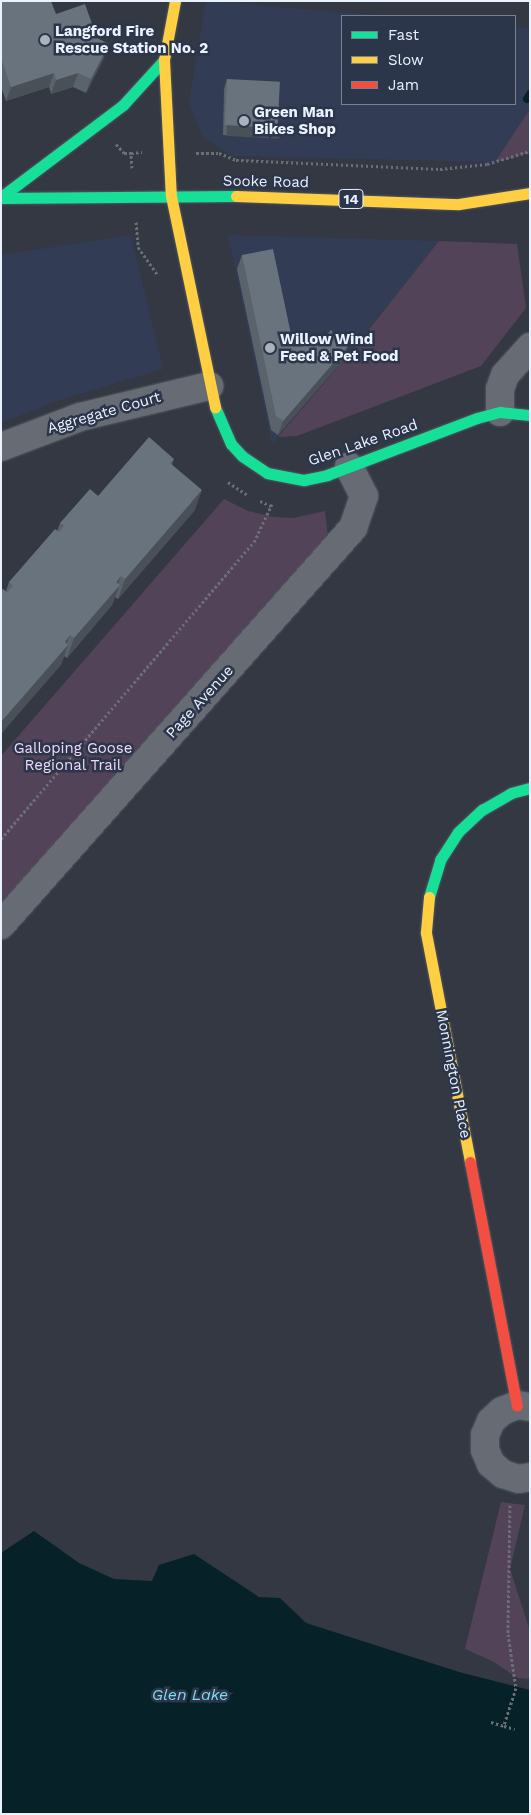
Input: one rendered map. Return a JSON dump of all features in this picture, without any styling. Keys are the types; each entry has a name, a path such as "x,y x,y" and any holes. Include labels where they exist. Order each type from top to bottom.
{"street":[{"name":"Glen Lake Road","path":"175,1 164,60 171,196 209,386 222,431 252,465 283,478 304,480 349,467 477,418 500,412 530,415"},
{"path":"1,198 123,105 164,60"},
{"name":"Sooke Road","path":"1,198 171,196 459,204 530,193"},
{"path":"500,412 500,389 506,375 530,347"},
{"name":"Aggregate Court","path":"1,447 80,417 209,386"},
{"name":"Page Avenue","path":"1,925 353,528 364,496 349,467"},
{"name":"Monnington Place","path":"524,1478 503,1474 491,1464 485,1450 485,1435 491,1421 502,1411 523,1406 426,933 430,891 440,860 458,832 482,810 511,793 530,788"}],"path":[{"path":"114,141 124,153 140,152"},
{"path":"211,153 236,160 440,169 487,164 530,151"},
{"path":"131,153 132,161"},
{"path":"137,239 138,247 154,268 160,282"},
{"path":"1,839 254,542 271,506"},
{"path":"504,1726 516,1688 508,1634 511,1500 524,1478"},
{"path":"491,1722 515,1729"}],"shaded area":[{"path":"206,1 378,15 341,15 341,105 516,105 516,27 530,29 530,109 495,162 231,156 202,136 189,102"},
{"path":"131,235 163,369 59,400 1,423 1,255"},
{"path":"228,235 439,241 359,342 272,444"}],"green space":[{"path":"530,109 530,153 495,162"},
{"path":"439,241 517,244 526,308 481,366 297,436 278,437 359,342"},
{"name":"Galloping Goose Regional Trail","path":"224,499 248,511 274,517 293,518 325,511 329,545 1,924 1,756"},
{"path":"501,1502 525,1505 510,1569 530,1631 530,1679 518,1678 492,1661 465,1649"}],"water":[{"name":"Glen Lake","path":"34,1531 79,1563 114,1579 152,1581 159,1565 194,1554 259,1597 280,1598 306,1623 459,1672 530,1690 530,1814 1,1814 1,1553"}],"building":[{"name":"Langford Fire Rescue Station No. 2","path":"1,1 51,1 56,14 85,4 97,38 109,44 91,79 78,73 56,80 54,73 11,87 1,58"},
{"path":"227,79 280,82 278,128 225,125"},
{"name":"Willow Wind Feed & Pet Food","path":"273,249 292,339 288,341 288,345 324,338 331,330 348,346 283,421 276,416 242,255"},
{"path":"149,437 174,459 170,463 202,490 125,579 121,576 116,582 120,585 74,638 70,635 65,642 68,645 1,722 1,591 3,589 7,592 13,586 9,582 55,529 59,532 64,526 60,523 90,489 98,496"}],"waterway":[{"path":"527,99 530,94"}],"traffic: fast":[{"path":"1,197 123,105 164,60"},
{"path":"1,198 236,196"},
{"path":"215,407 231,444 242,456 267,473 304,480 327,475 477,418 500,412 530,415"},
{"path":"429,897 440,860 458,832 482,810 511,793 530,788"}],"traffic: slow":[{"path":"175,1 164,60 171,196 215,407"},
{"path":"236,196 459,204 530,193"},
{"path":"429,897 426,933 470,1162"}],"traffic: jam":[{"path":"470,1162 517,1405"}],"place":[{"name":"Langford Fire Rescue Station No. 2","path":"45,40"},
{"name":"Green Man Bikes Shop","path":"244,121"},
{"name":"Willow Wind Feed & Pet Food","path":"270,348"}]}
